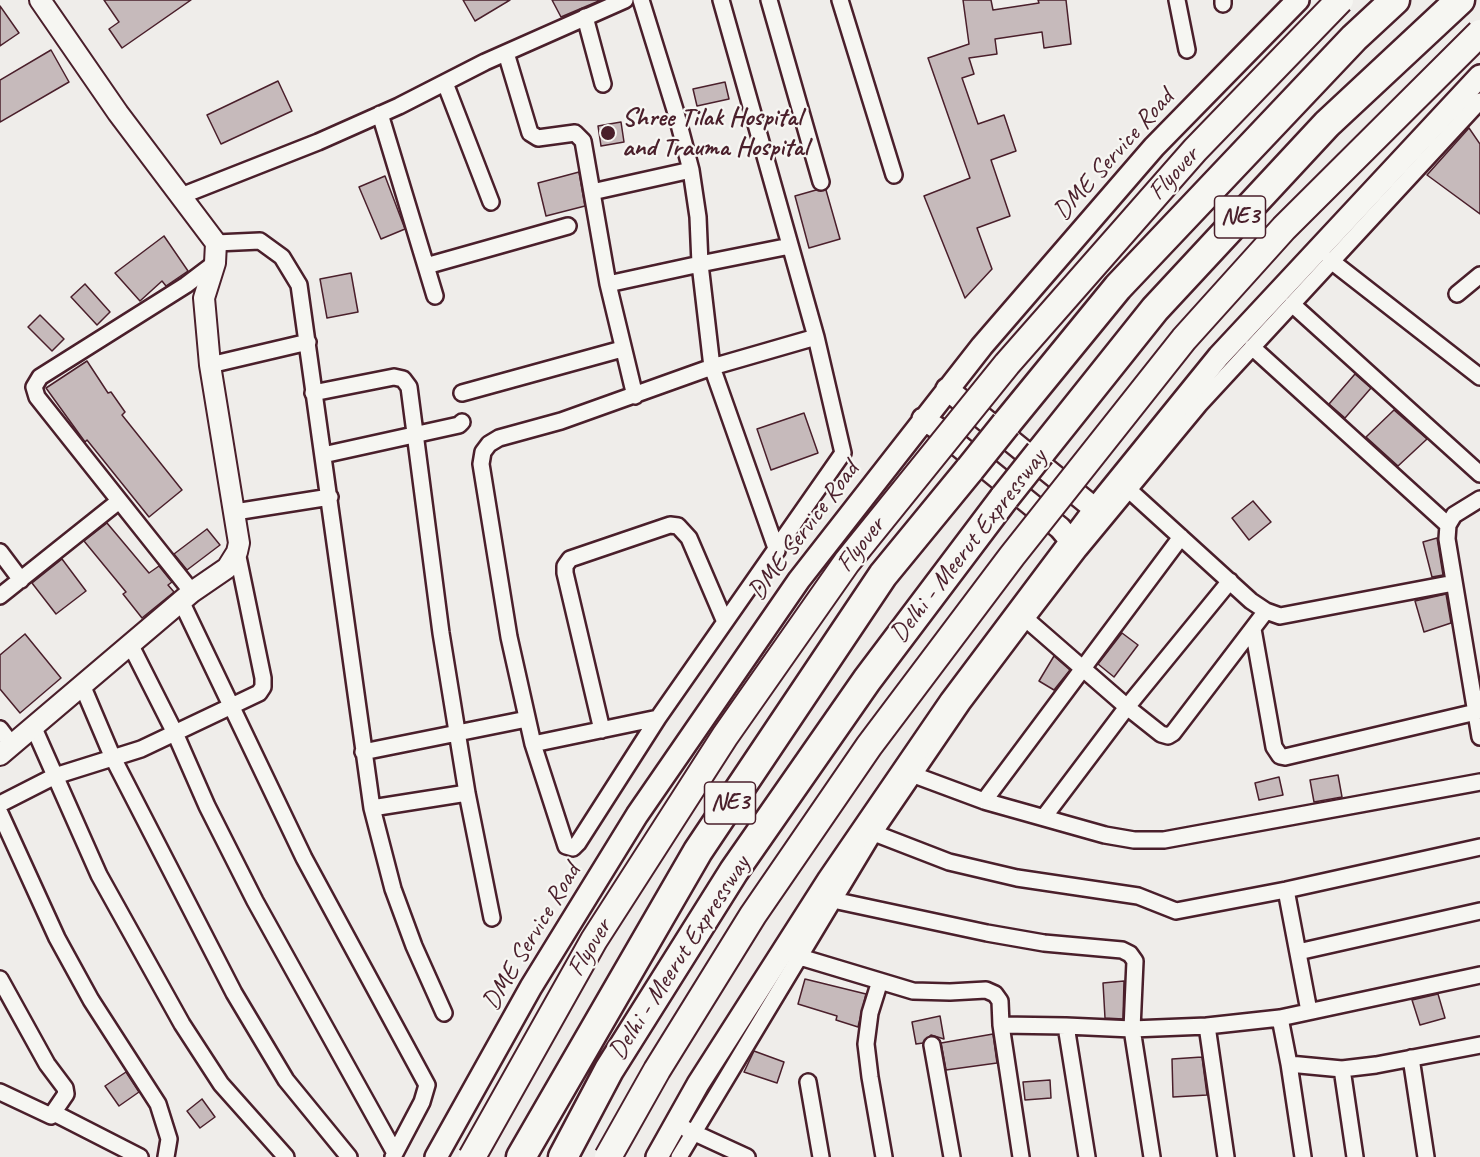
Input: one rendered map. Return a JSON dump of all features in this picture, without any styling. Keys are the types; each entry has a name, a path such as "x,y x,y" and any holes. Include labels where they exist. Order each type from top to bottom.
{"highway":[{"name":"Flyover","path":"472,1157 600,931 725,736 847,562 1006,364 1195,150 1340,0"},
{"name":"Delhi - Meerut Expressway","path":"521,1157 698,851 883,575 1118,287 1354,38 1395,0"},
{"name":"Delhi - Meerut Expressway","path":"563,1157 609,1070 735,872 867,680 1005,497 1155,309 1327,124 1460,0"},
{"path":"608,1157 657,1070 753,915 869,746 1012,556 1184,339 1284,228 1480,33"}],"main road":[{"name":"DME Service Road","path":"436,1157 531,987 637,815 799,580 947,389 1154,147 1298,0"},
{"path":"657,1157 685,1128 791,954 951,701 1095,509 1220,356 1472,101 1480,76"},
{"path":"947,389 1095,509"},
{"path":"923,419 938,428 1071,541"}],"street":[{"path":"4,743 33,726 187,596 227,568 237,552 239,543 210,365 204,298 215,263 216,243 118,113 40,0"},
{"path":"181,195 380,114 506,53 625,0"},
{"path":"641,0 691,170 698,217 700,264 712,368 777,551"},
{"path":"721,0 816,337 843,453 777,551 658,718 573,848 566,846 561,838 533,744 509,637 481,464 483,452 489,444 499,438 561,421 712,368 816,337"},
{"path":"769,0 821,182"},
{"path":"840,0 894,175"},
{"path":"1177,0 1187,50"},
{"path":"585,17 603,84"},
{"path":"506,53 530,133 538,138 569,133 580,136 622,349 635,396"},
{"path":"445,83 490,202"},
{"path":"1021,1157 1001,1025 1000,1001 995,994 986,990 913,991 791,954 833,900 874,833 962,704 1026,619 1199,405 1472,101 1480,122"},
{"path":"380,114 435,296"},
{"path":"592,192 691,170"},
{"path":"426,266 568,226"},
{"path":"216,243 260,241 282,257 299,285 372,808 397,898 414,946 444,1013"},
{"path":"609,284 790,246"},
{"path":"1330,260 1480,377"},
{"path":"215,263 186,285 40,377 34,387 37,397 119,501 187,596 232,707 323,895 427,1084 422,1102 394,1155"},
{"path":"1457,294 1480,275"},
{"path":"1292,304 1480,474"},
{"path":"210,365 308,342"},
{"path":"1252,347 1448,525"},
{"path":"462,393 622,349"},
{"path":"313,393 394,377 403,379 409,387 441,633 467,793 492,918"},
{"path":"323,455 459,425 462,422"},
{"path":"1129,490 1266,612 1280,616 1296,614 1454,583"},
{"path":"235,512 330,496"},
{"path":"1480,499 1454,515 1448,525 1447,539 1454,583 1476,679 1476,712 1480,737"},
{"path":"0,596 119,501"},
{"path":"602,730 565,573 565,566 570,559 670,525 678,526 689,538 725,622"},
{"path":"984,801 1181,537"},
{"path":"0,552 21,580"},
{"path":"0,804 55,776 113,758 175,733 259,693 263,687 237,552"},
{"path":"1044,817 1127,707 1230,581"},
{"path":"1026,619 1127,707 1161,734 1168,736 1173,733 1266,612"},
{"path":"1253,629 1274,747 1280,756 1285,757 1476,712"},
{"path":"130,644 255,901 394,1155"},
{"path":"82,685 113,758 257,1032 286,1080 349,1157"},
{"path":"533,744 658,718"},
{"path":"363,752 527,719"},
{"path":"33,726 99,875 182,1024 221,1084 286,1157"},
{"path":"914,775 984,801 1105,835 1134,840 1164,840 1480,782"},
{"path":"372,808 467,793"},
{"path":"0,813 57,938 91,1000 158,1104 169,1139 166,1157"},
{"path":"874,833 949,862 1017,878 1138,896 1176,911 1286,890 1480,847"},
{"path":"1286,890 1309,1011"},
{"path":"833,900 1044,943 1122,950 1130,954 1135,961 1132,1029 1152,1157"},
{"path":"1298,952 1480,911"},
{"path":"1001,1025 1132,1029 1207,1026 1280,1018 1480,975"},
{"path":"0,979 47,1064 65,1088 63,1100 54,1113 48,1116 0,1092"},
{"path":"880,981 870,1013 866,1044 884,1157"},
{"path":"1280,1018 1303,1157"},
{"path":"1066,1026 1086,1157"},
{"path":"1207,1026 1226,1157"},
{"path":"932,1045 952,1157"},
{"path":"1289,1064 1342,1069 1480,1045"},
{"path":"1411,1058 1426,1157"},
{"path":"1342,1069 1355,1157"},
{"path":"808,1082 821,1157"},
{"path":"54,1113 140,1157"},
{"path":"679,1157 685,1128 747,1157"}],"building":[{"path":"104,0 191,0 122,48 109,29 119,22"},
{"path":"463,0 510,0 475,21"},
{"path":"552,0 601,0 561,17"},
{"path":"963,0 991,0 993,10 1039,3 1038,0 1066,0 1071,44 1044,48 1042,32 995,39 997,54 969,58 974,74 962,78 978,124 1004,115 1016,151 991,160 1010,216 977,228 992,269 965,298 924,196 970,178 928,58 969,44"},
{"path":"0,6 19,33 0,46"},
{"path":"51,50 69,82 0,122 0,80"},
{"path":"278,81 292,111 221,144 207,115"},
{"path":"725,82 729,99 697,106 693,89"},
{"path":"621,122 624,142 601,146 598,126"},
{"path":"1469,128 1480,144 1480,214 1427,175"},
{"path":"579,172 585,206 546,216 538,183"},
{"path":"385,176 405,229 381,239 359,187"},
{"path":"816,190 826,190 840,239 809,248 795,196"},
{"path":"164,236 188,271 166,286 162,281 140,301 115,273"},
{"path":"351,273 358,312 327,318 320,279"},
{"path":"85,284 110,312 97,325 71,297"},
{"path":"40,315 64,339 52,351 28,327"},
{"path":"87,361 108,393 111,392 125,412 122,415 182,490 149,517 87,440 85,442 46,388"},
{"path":"1355,374 1371,388 1345,418 1329,404"},
{"path":"1394,410 1427,439 1398,466 1366,437"},
{"path":"804,413 818,453 771,470 757,429"},
{"path":"1253,501 1271,522 1249,540 1232,518"},
{"path":"107,523 149,573 159,566 172,582 168,585 174,592 142,618 123,594 126,592 84,541"},
{"path":"207,529 220,545 187,570 174,554"},
{"path":"1437,538 1443,575 1432,577 1423,542"},
{"path":"62,559 86,591 56,614 32,583"},
{"path":"1446,594 1451,623 1424,632 1415,601"},
{"path":"1122,633 1138,645 1114,677 1098,664"},
{"path":"25,634 61,678 20,713 0,689 0,655"},
{"path":"1054,656 1070,670 1054,690 1039,681"},
{"path":"1338,775 1342,797 1314,802 1310,780"},
{"path":"1279,777 1283,795 1259,800 1255,783"},
{"path":"805,979 866,994 858,1027 836,1020 837,1016 798,1004"},
{"path":"1124,981 1123,1019 1105,1018 1103,983"},
{"path":"1438,994 1445,1018 1420,1025 1412,1000"},
{"path":"940,1016 944,1039 931,1035 923,1043 916,1044 912,1022"},
{"path":"993,1034 997,1063 946,1070 941,1043"},
{"path":"754,1051 784,1062 777,1083 744,1072"},
{"path":"1202,1057 1207,1095 1173,1097 1172,1059"},
{"path":"126,1072 139,1092 119,1106 105,1086"},
{"path":"1050,1080 1051,1098 1025,1100 1023,1082"},
{"path":"202,1099 215,1117 200,1128 187,1111"}],"place":[{"name":"Shree Tilak Hospital and Trauma Hospital","path":"608,133"}]}
